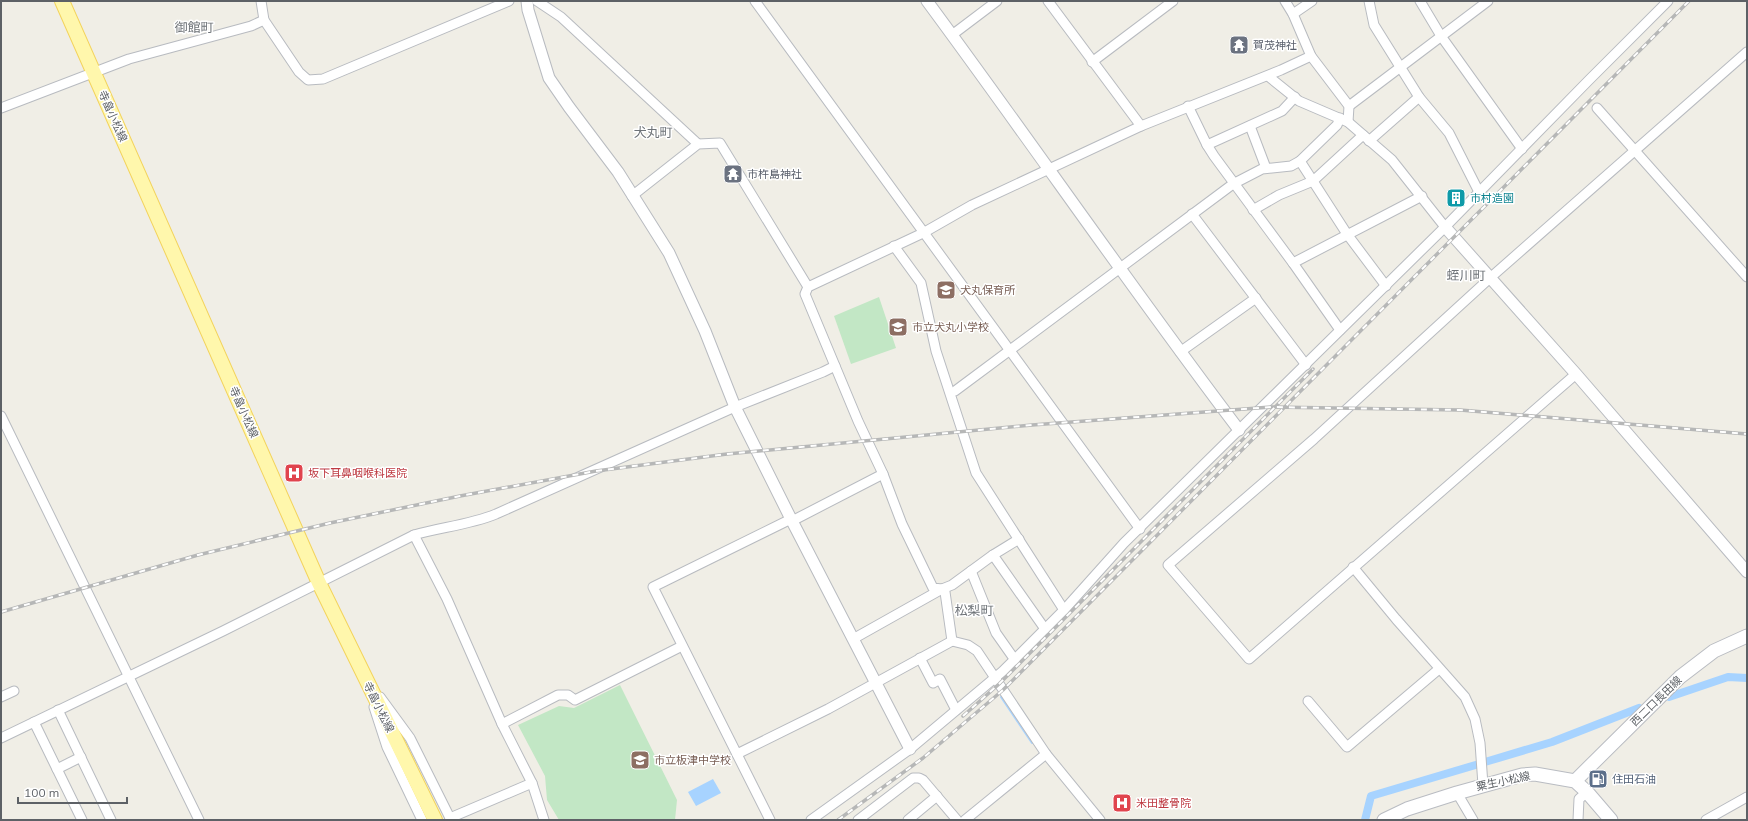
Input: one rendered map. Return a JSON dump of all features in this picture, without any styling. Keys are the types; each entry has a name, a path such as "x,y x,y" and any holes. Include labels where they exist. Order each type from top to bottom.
{"main road":[{"name":"寺畠小松線","path":"65,7 320,583 434,820"},
{"name":"西二口長田線","path":"1575,781 1680,677 1714,651 1747,636"},
{"name":"粟生小松線","path":"1384,820 1407,809 1483,785 1522,775 1534,774 1575,781"},
{"path":"1575,781 1587,792 1611,820"}],"street":[{"path":"261,1 264,20 299,72 308,80 323,79 509,1"},
{"path":"527,1 530,18 549,78 568,108 618,172 669,253 705,331 736,407 792,520 910,749"},
{"path":"537,1 561,17 698,144"},
{"path":"755,1 923,233 1140,528"},
{"path":"927,1 1048,170 1238,430"},
{"path":"952,35 997,1"},
{"path":"1048,1 1140,126"},
{"path":"1092,62 1173,1"},
{"path":"1285,1 1293,14 1311,56 1349,106"},
{"path":"1293,14 1312,1"},
{"path":"1369,1 1374,26 1419,97 1449,132 1479,192"},
{"path":"1420,1 1441,36 1522,149"},
{"path":"955,391 1233,184 1262,169 1291,166 1300,161 1344,120 1349,106 1488,1"},
{"path":"811,820 910,749 1015,660 1064,610 1124,543 1386,286 1668,1"},
{"path":"1,108 129,59 251,26 264,20"},
{"path":"1576,374 1249,659 1168,565 1314,439 1490,278 1747,52"},
{"path":"952,641 945,592 942,589 933,588 902,524 805,294 808,287 923,233 972,205 1140,126 1268,76 1311,56"},
{"path":"1268,76 1295,97 1344,120 1392,160 1445,227 1576,374 1747,572"},
{"path":"1207,145 1282,111 1295,97"},
{"path":"1253,210 1279,195 1313,181 1419,97"},
{"path":"1188,106 1207,145 1233,184 1293,263 1340,330"},
{"path":"1597,108 1747,277"},
{"path":"1250,126 1266,168"},
{"path":"632,196 698,144 720,143 808,287"},
{"path":"1300,161 1347,234 1386,286"},
{"path":"1293,263 1422,196"},
{"path":"1192,214 1306,365"},
{"path":"894,246 921,284 936,351 976,472 1064,610"},
{"path":"1180,352 1256,298"},
{"path":"1,738 414,536 433,530 474,523 736,407 835,366"},
{"path":"1,416 199,820"},
{"path":"770,820 653,587 792,520 882,474"},
{"path":"414,536 447,599 502,724 532,783 544,820"},
{"path":"853,639 942,589 952,585 993,555 1019,539"},
{"path":"993,555 1045,629"},
{"path":"1353,567 1439,669 1465,697 1475,719 1480,742 1483,785"},
{"path":"971,571 996,633 1015,660"},
{"path":"737,754 828,709 952,641 968,645 977,651 1046,754 1100,820"},
{"path":"502,724 558,695 568,695 575,700 682,646"},
{"path":"920,658 933,683 940,679 956,710"},
{"path":"1308,701 1347,747 1439,669"},
{"path":"1,697 14,691"},
{"path":"422,820 387,747 372,699 373,693 381,697 410,738 450,819 532,783"},
{"path":"58,710 111,820"},
{"path":"34,722 82,820"},
{"path":"965,820 1046,754"},
{"path":"57,769 81,757"},
{"path":"858,820 913,778 923,780 957,820"},
{"path":"1578,820 1579,799 1587,792"},
{"path":"1457,793 1472,820"},
{"path":"908,820 937,796"},
{"path":"1706,820 1747,797"}],"green space":[{"path":"879,297 896,348 851,364 834,316"},
{"path":"620,685 677,800 675,820 559,820 547,800 545,776 518,725 559,706 574,708"}],"water":[{"path":"713,779 721,793 696,806 688,792"}],"waterway":[{"path":"1669,697 1728,677 1747,678"},
{"path":"1001,697 1032,743"},
{"path":"1485,762 1552,742 1639,708"},
{"path":"1365,820 1371,796 1479,764"}],"railway":[{"path":"838,820 923,758 1003,690 1689,1"},
{"path":"963,716 999,684 1313,369"},
{"path":"1,612 198,555 330,523 460,496 596,471 727,454 1032,425 1271,407 1460,410 1747,434"}],"place":[{"name":"賀茂神社","path":"1239,45"},
{"name":"市杵島神社","path":"733,174"},
{"name":"市村造園","path":"1456,198"},
{"name":"犬丸保育所","path":"946,290"},
{"name":"市立犬丸小学校","path":"898,327"},
{"name":"坂下耳鼻咽喉科医院","path":"294,473"},
{"name":"市立板津中学校","path":"640,760"},
{"name":"住田石油","path":"1598,779"},
{"name":"米田整骨院","path":"1122,803"}],"district":[{"name":"御館町","path":"194,27"},
{"name":"犬丸町","path":"653,132"},
{"name":"蛭川町","path":"1466,275"},
{"name":"松梨町","path":"974,610"}]}
